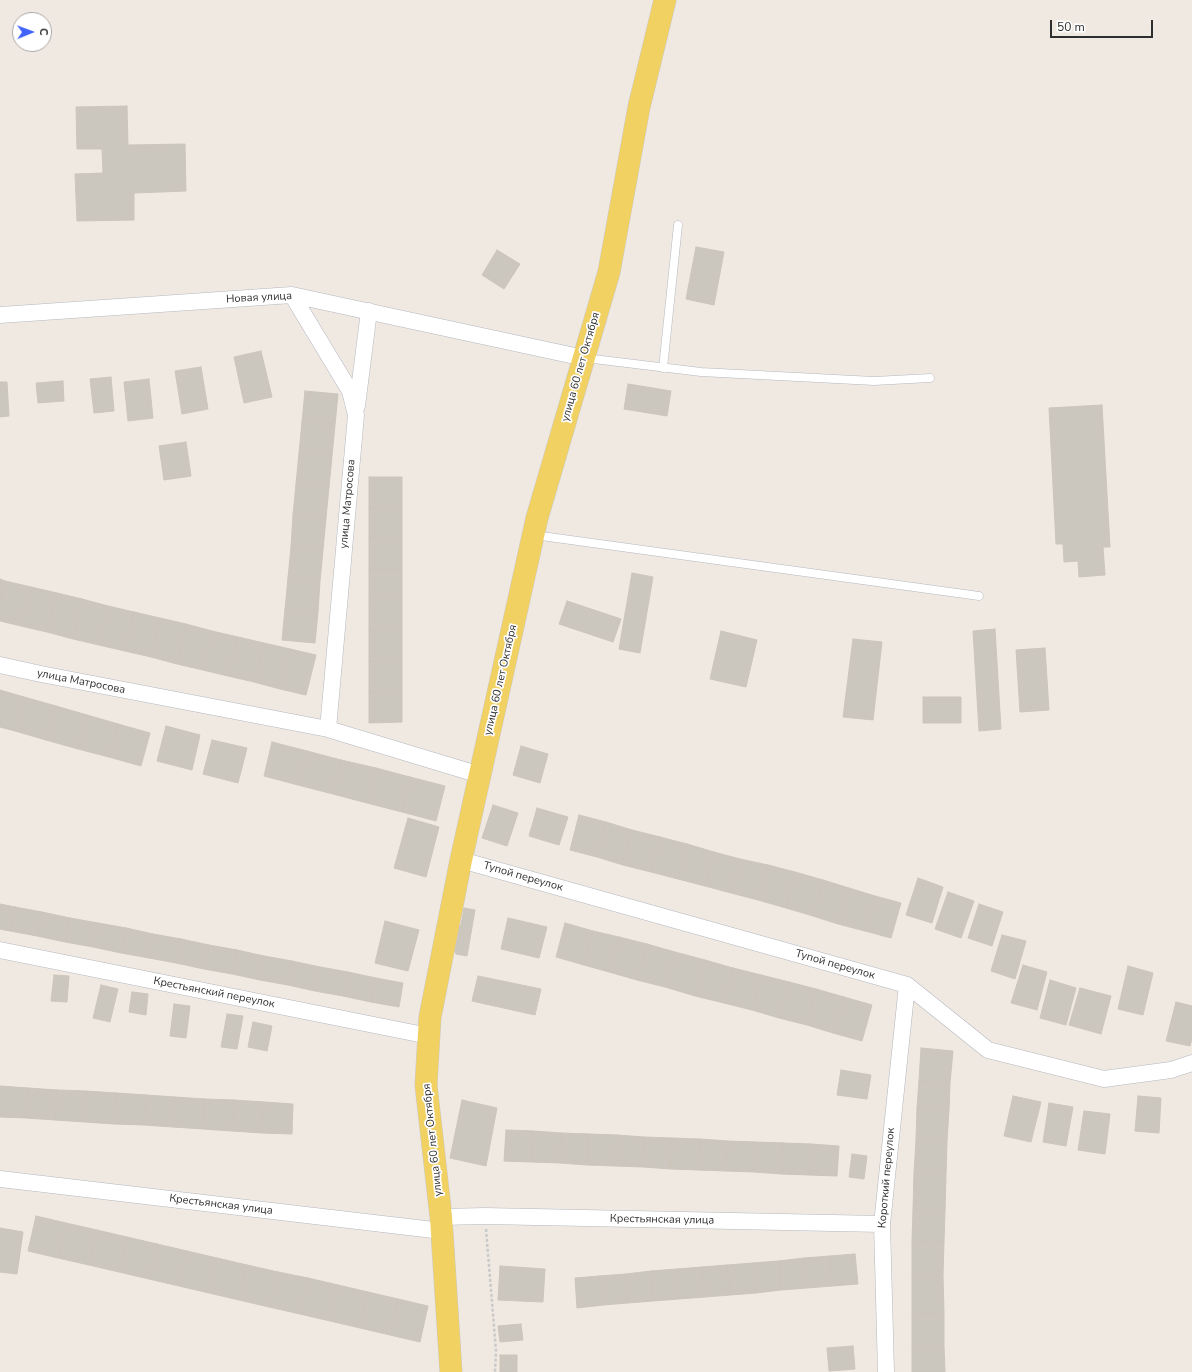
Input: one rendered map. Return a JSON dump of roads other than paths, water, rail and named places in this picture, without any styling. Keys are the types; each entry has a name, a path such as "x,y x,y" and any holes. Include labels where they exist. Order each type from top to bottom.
{"main road":[{"name":"улица 60 лет Октября","path":"451,1372 441,1224 426,1085 430,1017 461,860 533,535 609,272 640,107 665,0"}],"street":[{"name":"Новая улица","path":"0,315 292,295 584,358"},
{"name":"улица Матросова","path":"292,295 350,391 356,415 328,730"},
{"path":"356,415 369,311"},
{"name":"улица Матросова","path":"0,665 328,730 480,775"},
{"name":"Тупой переулок","path":"461,860 907,985 988,1050 1104,1079 1170,1070 1192,1063"},
{"name":"Крестьянский переулок","path":"0,950 429,1036"},
{"name":"Короткий переулок","path":"886,1372 882,1224 907,985"},
{"name":"Крестьянская улица","path":"0,1179 441,1224 485,1216 882,1224"}],"lane":[{"path":"663,368 678,225"},
{"path":"584,358 701,372 874,381 930,378"},
{"path":"533,535 979,596"}]}
